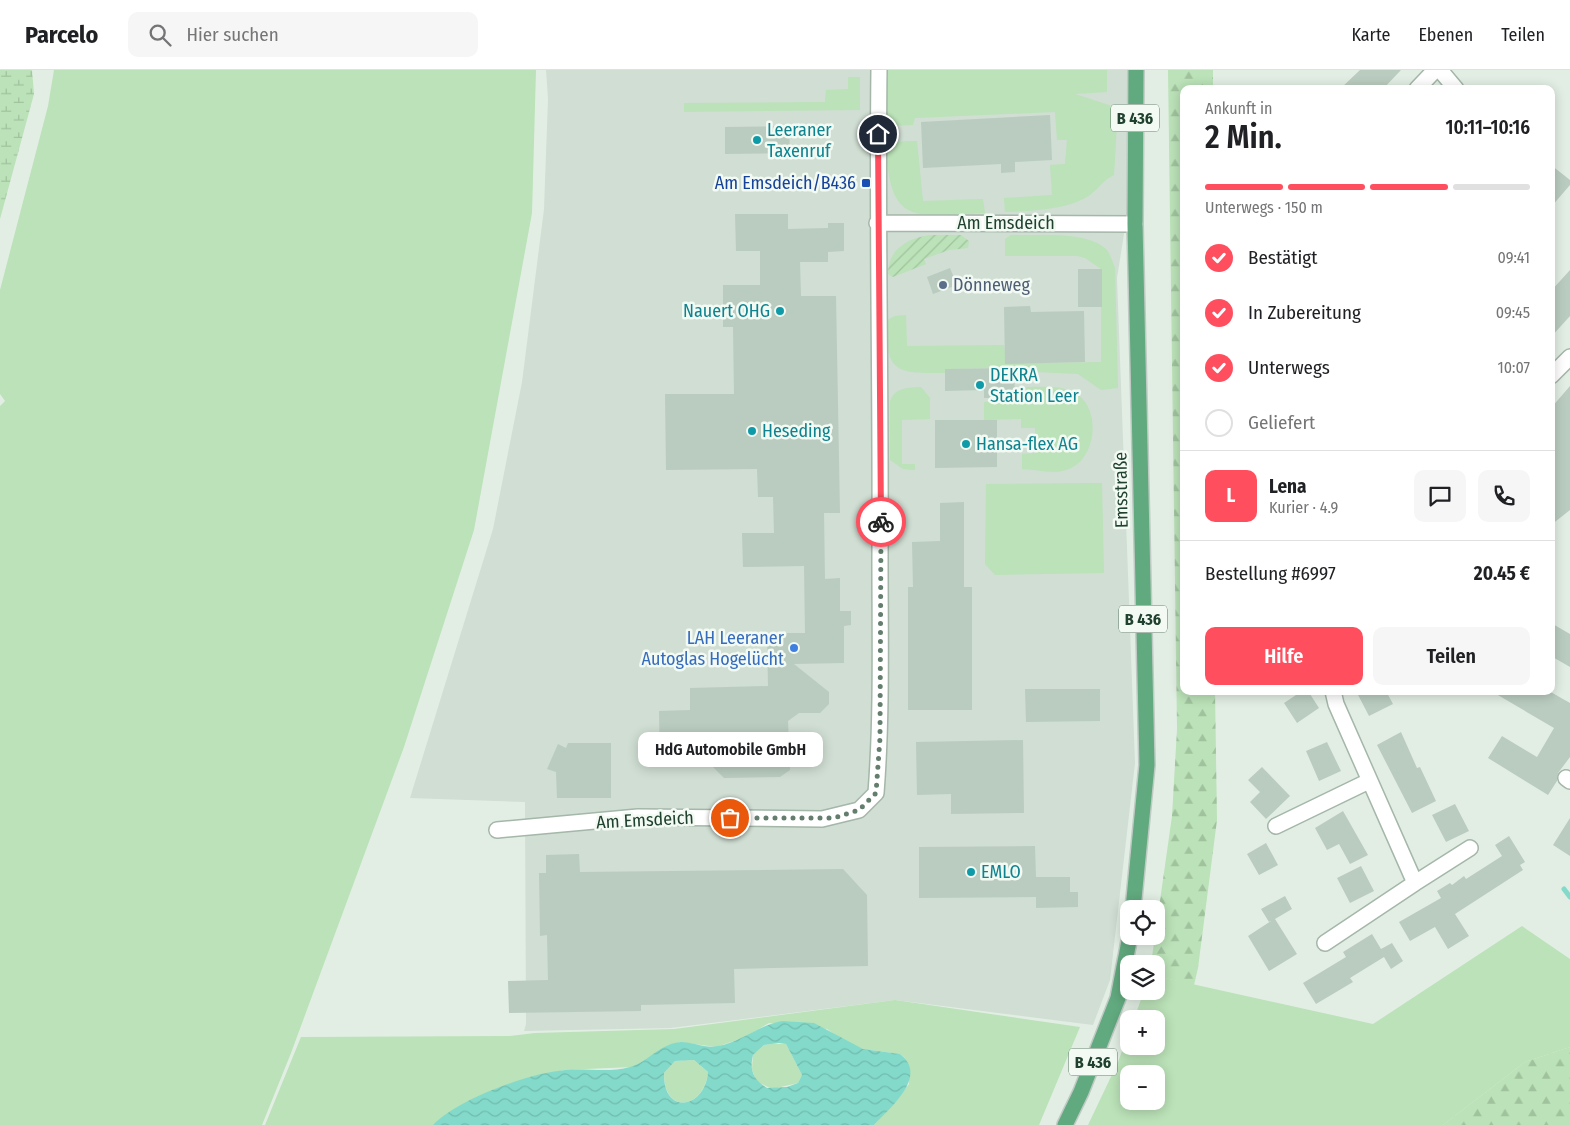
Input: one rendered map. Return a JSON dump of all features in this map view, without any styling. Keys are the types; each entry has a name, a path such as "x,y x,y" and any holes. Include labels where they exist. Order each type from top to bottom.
{"main road":[{"name":"Emsstraße","path":"1134,900 1147,765 1135,224 1136,70"},
{"name":"B 436","path":"1065,1125 1081,1092 1118,998 1128,945"}],"street":[{"name":"Am Emsdeich","path":"497,830 638,817 822,819 859,810 876,793 880,738 877,223 879,70"},
{"path":"1421,85 1435,70"},
{"path":"1440,70 1453,85"},
{"name":"Am Emsdeich","path":"877,223 1135,224"},
{"path":"1555,372 1570,358"},
{"path":"1334,695 1369,781 1415,883"},
{"path":"1276,826 1369,781"},
{"path":"1325,943 1470,848"}],"shaded area":[{"path":"546,70 1134,70 1135,165 1117,278 1135,763 1110,980 1093,1025 895,1000 671,1028 524,1031 526,1024 525,802 410,798 493,529 522,382 544,209 548,99"}],"green space":[{"path":"0,70 32,70 34,94 0,219"},
{"path":"54,70 536,70 532,213 474,530 404,747 291,1053 262,1125 0,1125 0,406 5,401 0,394 0,290 48,106"},
{"path":"885,70 1107,70 1107,92 1075,94 1118,108 1114,175 1090,195 1071,204 1049,209 1005,212 1004,198 1052,195 1050,165 1065,164 1067,140 1057,140 1055,112 915,118 913,125 885,126"},
{"path":"1168,70 1213,70 1213,85 1180,85 1180,695 1215,695 1217,820 1198,968 1194,985 1165,978 1165,955 1152,955 1154,945 1165,945 1165,900 1160,900 1172,816 1177,729"},
{"path":"848,77 860,77 860,110 684,112 684,103 825,102 826,90 848,89"},
{"path":"917,141 923,201 983,199 985,213 923,214 910,210 900,203 893,189 888,170 886,142"},
{"path":"930,235 961,235 969,241 968,248 949,250 924,259 926,264 893,277 888,274 891,258 895,251 907,242"},
{"path":"1011,235 1061,235 1088,239 1107,250 1115,268 1118,388 1101,390 1078,374 1014,371 1014,368 945,369 945,373 915,372 897,366 892,360 888,351 887,320 895,316 906,315 907,346 1004,345 1005,353 1032,353 1032,363 1101,362 1101,269 1085,258 1077,256 1005,256 1005,239"},
{"path":"921,387 930,398 930,419 902,420 902,464 915,464 915,470 903,469 890,460 890,401 892,396 899,391 907,388"},
{"path":"1026,387 1051,387 1070,390 1083,400 1089,409 1092,420 1091,443 1080,462 1071,468 1059,472 1022,469 1022,454 1035,453 1035,428 1021,428 1021,419 984,420 984,402 1024,400"},
{"path":"1102,483 1104,573 995,575 985,564 986,484"},
{"path":"1522,926 1570,959 1570,1047 1525,1062 1443,1125 1088,1125 1121,1055 1165,1055 1165,1010 1137,1010 1141,1000 1165,1000 1165,978 1373,1024"},
{"path":"895,1000 1080,1027 1039,1125 874,1125 909,1084 905,1058 900,1054 863,1049 848,1044 827,1029 769,1023 743,1038 716,1047 680,1042 632,1067 563,1070 465,1103 433,1125 265,1125 301,1037 510,1036 535,1033 674,1029"},
{"path":"786,1044 802,1075 798,1083 772,1089 756,1081 752,1069 753,1055 764,1045"},
{"path":"1570,1047 1570,1125 1443,1125 1525,1062"},
{"path":"694,1060 708,1072 705,1084 699,1094 692,1100 677,1101 670,1096 666,1087 664,1073 675,1061"}],"water":[{"path":"782,1021 814,1023 863,1049 900,1054 908,1063 910,1072 909,1082 897,1101 874,1125 433,1125 444,1115 476,1097 533,1076 565,1070 622,1069 637,1065 674,1043 690,1043 709,1047 718,1046","holes":["786,1044 802,1075 798,1083 787,1087 767,1088 759,1082 752,1070 753,1055 764,1045","694,1060 708,1072 705,1084 700,1094 692,1100 677,1101 670,1096 665,1087 664,1073 675,1061"]}],"building":[{"path":"1360,70 1401,70 1387,85 1344,85"},
{"path":"1050,115 1052,160 1015,162 1015,172 1001,173 1001,164 923,168 921,122"},
{"name":"Leeraner Taxenruf","path":"789,126 790,153 725,154 725,127"},
{"path":"1555,168 1570,180 1570,185 1555,202"},
{"path":"735,214 788,214 788,229 828,228 828,223 844,223 844,251 828,252 828,262 800,262 801,296 836,296 840,513 824,513 825,579 840,578 840,611 851,611 851,625 844,626 844,663 794,664 829,692 829,704 820,713 799,713 788,721 790,770 780,777 724,778 711,765 660,767 659,711 690,710 690,688 768,686 767,633 805,633 804,566 743,567 742,533 774,533 773,497 758,497 757,469 666,470 665,394 734,394 733,327 723,327 723,285 760,285 760,251 736,251"},
{"path":"950,268 957,285 933,294 927,277"},
{"path":"1078,269 1102,269 1102,307 1078,307"},
{"path":"1570,270 1570,316 1555,333 1555,287"},
{"path":"1030,306 1031,312 1084,311 1085,362 1005,364 1004,307"},
{"name":"DEKRA Station Leer","path":"1014,368 1015,398 984,398 984,390 945,391 945,369"},
{"path":"1570,386 1570,510 1555,522 1555,403"},
{"name":"Hansa-flex AG","path":"935,420 997,420 997,467 935,468"},
{"path":"964,502 964,587 972,587 972,710 908,710 908,587 913,587 912,542 940,541 940,503"},
{"path":"1555,625 1570,634 1570,667 1555,658"},
{"path":"1025,689 1100,689 1100,721 1026,722"},
{"path":"1555,694 1570,703 1570,757 1558,773 1557,781 1548,795 1488,758 1502,736 1537,757 1554,728 1498,695"},
{"path":"1296,695 1311,695 1319,708 1297,723 1284,703"},
{"path":"1358,695 1388,695 1393,704 1369,716"},
{"path":"1401,732 1417,768 1420,767 1436,801 1412,813 1377,745"},
{"path":"1023,740 1024,813 951,814 951,794 917,795 916,742"},
{"path":"1327,742 1341,771 1319,781 1306,751"},
{"path":"568,743 611,743 611,798 557,798 556,772 547,769 558,744 566,748"},
{"path":"1262,767 1290,796 1266,819 1250,802 1260,792 1248,780"},
{"path":"1455,804 1469,831 1446,842 1432,815"},
{"path":"1343,811 1368,855 1350,864 1339,844 1327,850 1315,828"},
{"path":"1570,818 1570,856 1553,845"},
{"path":"1509,836 1525,862 1520,865 1523,870 1455,914 1469,936 1448,949 1435,927 1410,941 1399,922 1441,898 1437,891 1450,883 1452,885 1464,876 1466,879 1502,856 1495,845"},
{"path":"1266,843 1278,865 1259,875 1247,854"},
{"name":"EMLO","path":"1035,846 1036,877 1070,877 1070,892 1078,892 1078,907 1036,908 1036,897 919,898 919,847"},
{"path":"579,854 580,872 843,869 867,895 868,966 734,969 735,1003 641,1005 641,1011 509,1013 508,981 548,980 547,935 540,936 539,873 546,873 546,855"},
{"path":"1361,866 1374,891 1350,903 1337,878"},
{"path":"1285,896 1292,909 1275,919 1297,954 1269,971 1248,936 1271,921 1269,922 1261,909"},
{"path":"1372,934 1381,949 1392,943 1403,961 1391,969 1384,957 1350,978 1353,982 1316,1004 1303,983 1346,957 1343,952"}],"waterway":[{"path":"1564,889 1570,897"}],"way so far":[{"path":"730,818 834,818 859,810 876,793 880,738 881,522"}],"place":[{"name":"Leeraner Taxenruf","path":"757,140"},
{"name":"Am Emsdeich/B436","path":"866,183"},
{"name":"Dönneweg","path":"943,285"},
{"name":"Nauert OHG","path":"780,311"},
{"name":"DEKRA Station Leer","path":"980,385"},
{"name":"Heseding","path":"752,431"},
{"name":"Hansa-flex AG","path":"966,444"},
{"name":"LAH Leeraner Autoglas Hogelücht","path":"794,648"},
{"name":"HdG Automobile GmbH","path":"730,818"},
{"name":"EMLO","path":"971,872"}],"route":[{"path":"878,134 877,306 881,522"}]}
